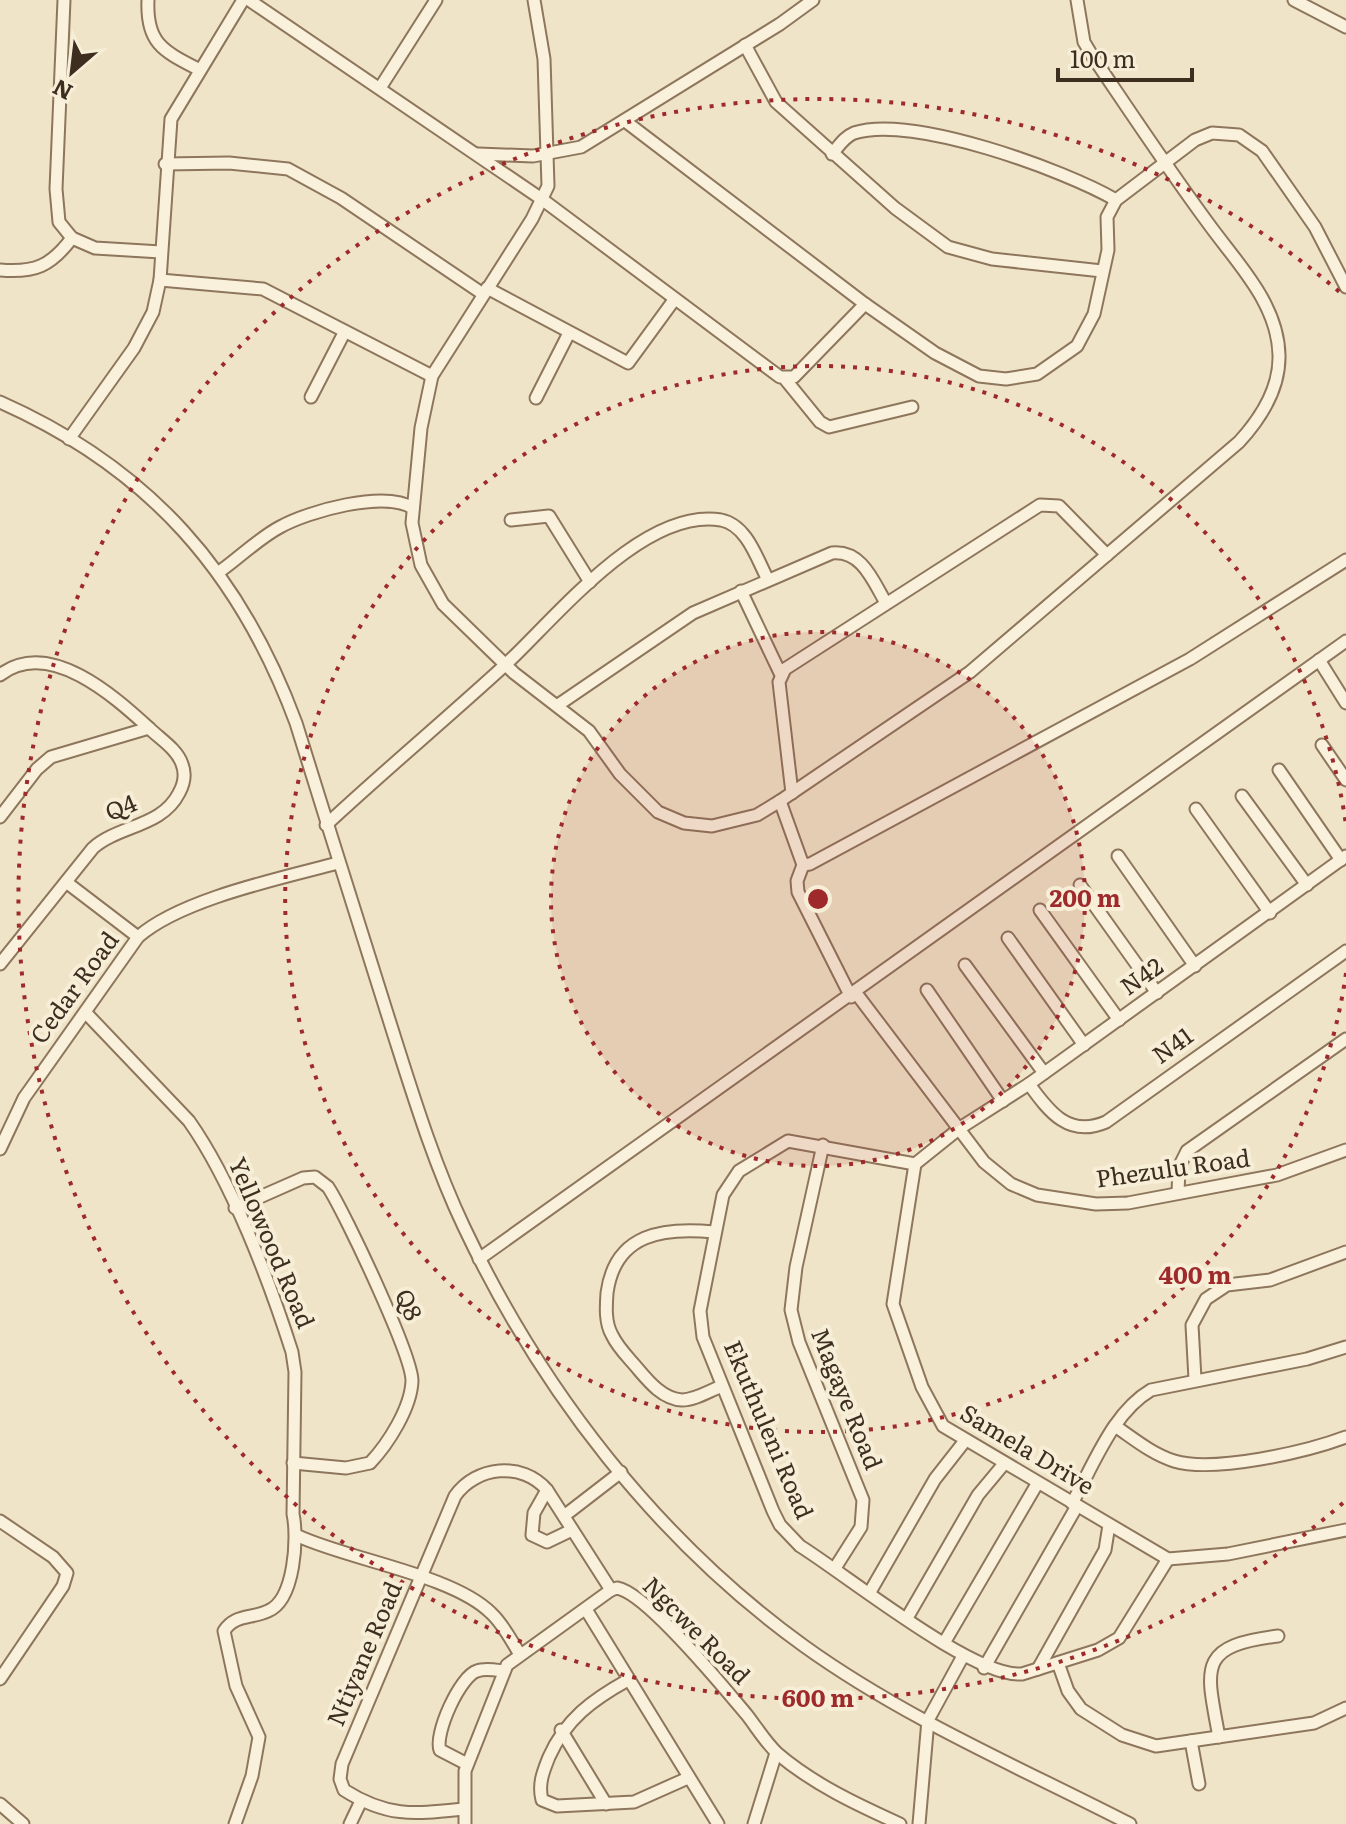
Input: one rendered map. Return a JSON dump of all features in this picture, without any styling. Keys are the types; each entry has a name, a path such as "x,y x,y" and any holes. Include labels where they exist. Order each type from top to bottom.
{"street":[{"path":"64,0 56,189 59,222 72,238 95,248 161,252"},
{"path":"148,0 148,27 155,39 171,55 198,69"},
{"path":"69,439 134,348 153,312 160,280 165,164 171,119 198,69 246,0 543,200 674,300 785,379 820,422 829,427 912,407"},
{"path":"380,88 436,0"},
{"path":"534,0 544,59 549,153 543,200 432,376 421,428 413,508 416,545 431,588 505,665 589,731 641,798 672,819 699,825 734,823 757,815 933,701 1239,442 1264,409 1278,374 1276,334 1263,301 1249,275 1165,161 1084,42 1077,0"},
{"path":"474,154 516,157 581,147 813,0"},
{"path":"1294,0 1346,27"},
{"path":"745,45 776,102 832,154 948,247 992,259 1102,271"},
{"path":"625,121 865,304 963,369 979,376 1024,378 1052,367 1077,346 1092,321 1108,250 1107,217 1116,200 1165,161 1212,133 1229,132 1252,141 1315,227 1346,287"},
{"path":"832,154 844,139 854,133 920,131 1089,184 1116,200"},
{"path":"165,164 229,163 288,169 341,198 485,291 628,363 674,300"},
{"path":"0,270 23,272 42,268 72,238"},
{"path":"160,280 263,289 282,296 344,333 432,376"},
{"path":"785,379 794,377 865,304"},
{"path":"311,397 344,333"},
{"path":"536,398 569,333"},
{"path":"0,402 69,439 131,482 179,527 219,572 244,608 278,675 430,1142 479,1259 534,1358 621,1472 691,1549 770,1620 844,1673 1130,1824"},
{"path":"219,572 287,524 355,503 389,500 413,508"},
{"path":"781,675 998,531 1049,503 1065,511 1107,555"},
{"path":"511,520 549,516 590,582"},
{"path":"326,825 505,665 590,582 622,554 647,539 690,522 718,520 731,523 742,533 768,580"},
{"path":"558,705 693,613 843,552 859,560 886,603"},
{"path":"803,865 1190,659 1346,560"},
{"path":"741,591 781,675 792,793"},
{"path":"479,1259 854,995 1346,641"},
{"path":"1319,660 1346,703"},
{"name":"Q4","path":"0,675 14,667 34,665 70,671 97,683 181,760 185,776 179,795 155,818 100,842 0,964"},
{"path":"0,817 37,769 51,757 149,728"},
{"path":"1322,745 1346,780"},
{"path":"1279,770 1343,858"},
{"path":"1242,796 1307,885"},
{"name":"Phezulu Road","path":"780,801 803,865 797,881 798,892 854,995 995,1172 1037,1195 1117,1204 1277,1175 1346,1150"},
{"path":"1196,809 1270,913"},
{"path":"1118,856 1195,966"},
{"name":"N42","path":"960,1128 1029,1084 1343,858"},
{"path":"66,882 138,937 182,910 338,863"},
{"path":"1080,885 1157,993"},
{"path":"1040,910 1119,1020"},
{"name":"Cedar Road","path":"0,1149 24,1098 138,937"},
{"path":"1008,938 1084,1045"},
{"name":"N41","path":"1029,1084 1057,1119 1081,1129 1106,1122 1346,951"},
{"path":"965,965 1044,1073"},
{"path":"927,990 1003,1101"},
{"name":"Yellowood Road","path":"86,1013 189,1121 203,1141 235,1208 292,1352 295,1372 293,1514 298,1536 292,1576 269,1611 236,1618 224,1631 236,1686 259,1737 252,1776 235,1824"},
{"path":"1178,1193 1179,1167 1187,1151 1346,1039"},
{"path":"915,1164 960,1128"},
{"name":"Ekuthuleni Road","path":"915,1164 788,1141 739,1171 723,1195 700,1311 703,1337 780,1525 800,1546 963,1656 984,1668 1007,1675 1038,1669 1098,1650 1119,1638 1168,1559"},
{"name":"Magaye Road","path":"823,1145 796,1267 791,1310 799,1342 863,1500 861,1527 835,1568"},
{"name":"Samela Drive","path":"915,1164 893,1304 933,1412 943,1426 964,1442 1168,1559"},
{"name":"Q8","path":"235,1208 303,1178 321,1181 335,1199 400,1342 412,1376 406,1403 396,1425 370,1463 346,1468 293,1463"},
{"path":"714,1232 672,1229 645,1238 629,1248 613,1270 606,1303 610,1334 647,1380 662,1392 680,1400 722,1386"},
{"path":"1195,1379 1192,1325 1206,1299 1227,1285 1270,1280 1346,1252"},
{"path":"984,1668 1075,1505 1115,1426 1130,1405 1151,1390 1268,1367 1346,1347"},
{"path":"1115,1426 1160,1455 1197,1466 1320,1446 1346,1437"},
{"path":"870,1592 935,1479 964,1442"},
{"path":"907,1618 978,1495 1003,1465"},
{"name":"Ntiyane Road","path":"361,1801 341,1785 342,1764 455,1496 468,1480 502,1471 527,1475 547,1490"},
{"path":"564,1516 621,1472"},
{"path":"944,1643 1037,1484"},
{"path":"465,1824 467,1764 503,1671 519,1653 587,1611 611,1590 547,1490 534,1513 532,1535 547,1542 572,1530"},
{"path":"0,1521 53,1557 67,1573 63,1586 0,1679"},
{"path":"1038,1669 1105,1550 1109,1525"},
{"path":"1168,1559 1228,1554 1346,1530"},
{"path":"298,1536 422,1577 491,1613 519,1653"},
{"name":"Ngcwe Road","path":"611,1590 628,1590 648,1607 699,1660 776,1753 832,1790 900,1824"},
{"path":"587,1611 718,1824"},
{"path":"1219,1737 1210,1686 1215,1660 1231,1645 1278,1636"},
{"path":"919,1824 928,1720 963,1656"},
{"path":"1058,1663 1074,1702 1122,1735 1156,1746 1314,1723 1346,1708"},
{"path":"467,1764 440,1750 439,1733 468,1676 479,1670 503,1671"},
{"path":"628,1680 599,1696 561,1730 540,1782 542,1800 557,1806 606,1804 652,1797 688,1778"},
{"path":"561,1730 606,1804"},
{"path":"1191,1741 1199,1784"},
{"path":"754,1824 776,1753"},
{"path":"350,1824 361,1801 404,1814 464,1809"},
{"path":"0,1804 23,1824"},
{"path":"866,1824 872,1811"}]}
